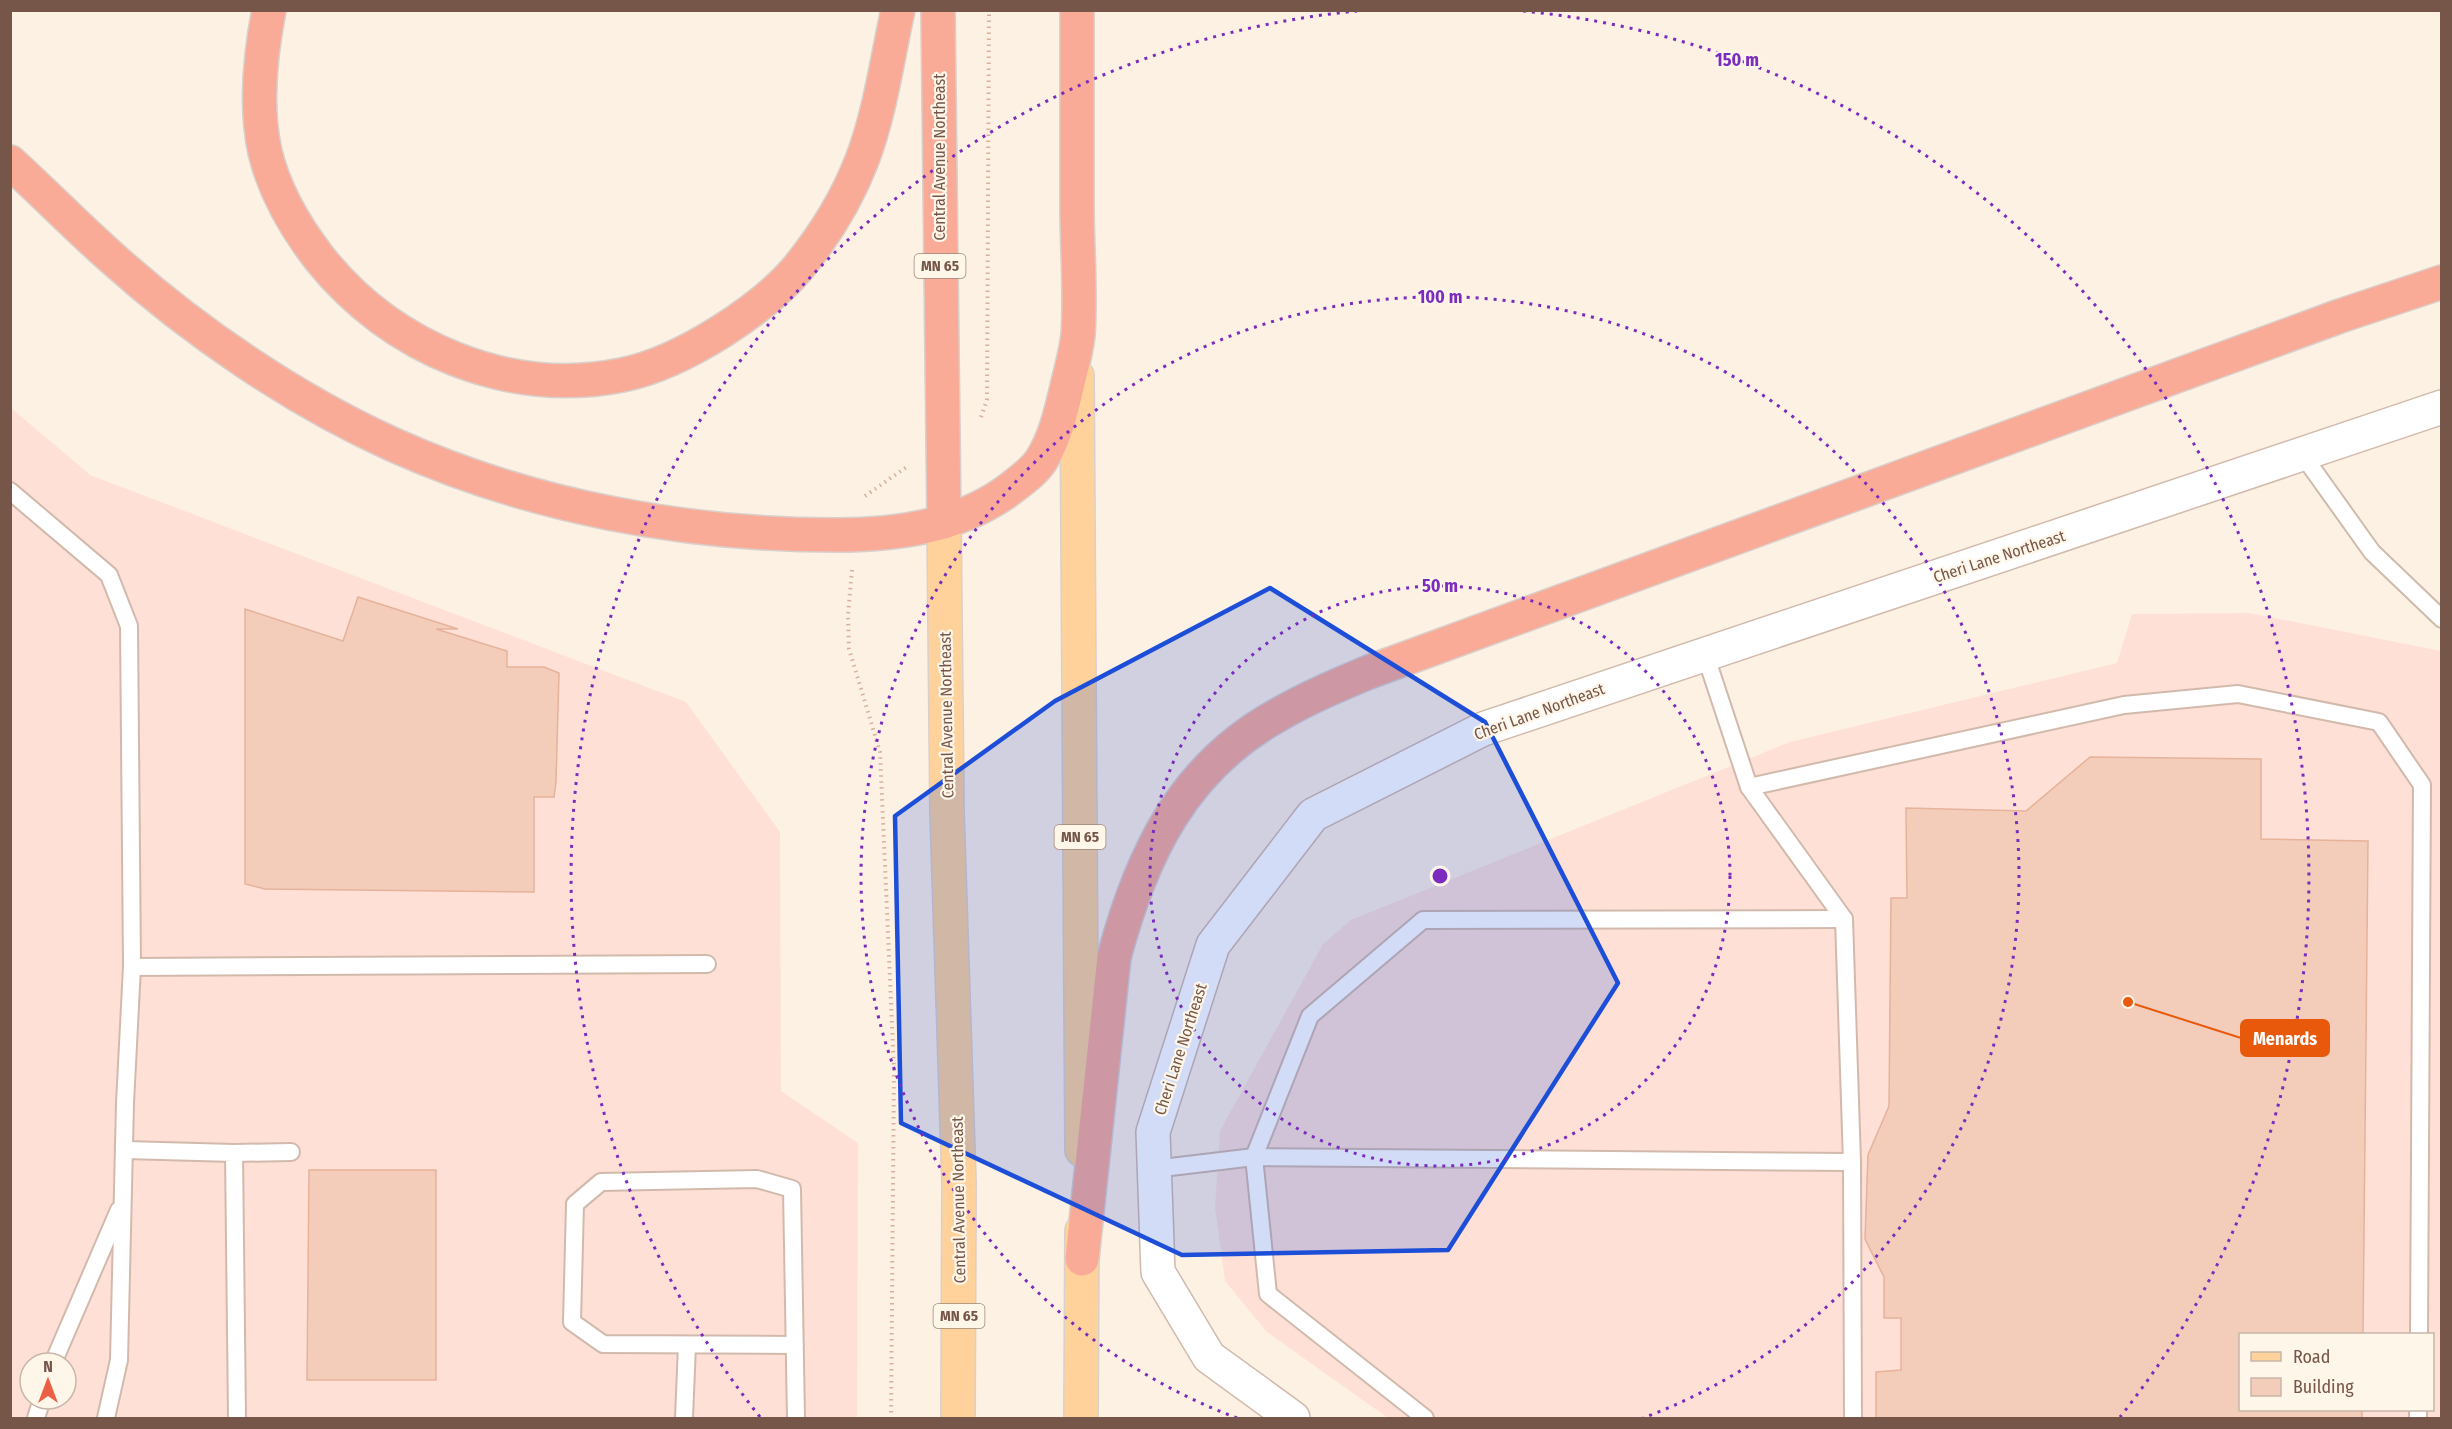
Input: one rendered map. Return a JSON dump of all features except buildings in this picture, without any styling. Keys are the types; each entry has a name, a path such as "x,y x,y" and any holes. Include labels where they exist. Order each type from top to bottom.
{"highway":[{"path":"269,10 263,42 261,79 261,118 265,153 290,214 309,245 336,279 363,304 393,326 424,345 461,362 503,375 539,379 586,379 623,375 662,362 703,342 745,316 796,270 819,240 843,201 862,160 875,118 898,10"},
{"name":"Central Avenue Northeast","path":"938,10 944,522"},
{"name":"MN 65","path":"1077,10 1078,338"},
{"path":"10,162 111,257 206,333 294,391 341,418 395,445 505,487 554,501 652,521 767,533 856,536 914,530 958,518 990,503 1038,465 1056,435 1078,338"},
{"path":"1082,1259 1114,957 1126,911 1153,848 1190,786 1244,738 1276,716 1318,694 1369,672 2318,324 2442,282"}],"main road":[{"name":"MN 65","path":"1078,338 1075,414 1082,1259 1081,1419"},
{"name":"Central Avenue Northeast","path":"944,522 947,812 959,1183 958,1419"}],"street":[{"name":"Cheri Lane Northeast","path":"1293,1419 1209,1358 1158,1272 1153,1131 1213,945 1313,815 1483,729 2442,407"}],"lane":[{"path":"2302,454 2372,552 2442,619"},
{"path":"10,491 109,575 129,626 132,967 125,1102 119,1360 106,1419"},
{"path":"1705,654 1749,786 1844,919 1852,1162 1853,1419"},
{"path":"1749,786 2124,705 2238,694 2379,722 2422,785 2419,1333"},
{"path":"1425,1419 1268,1294 1254,1157 1310,1016 1424,920 1844,919"},
{"path":"132,967 707,964"},
{"path":"125,1150 291,1152"},
{"path":"234,1153 237,1419"},
{"path":"1154,1169 1254,1157 1852,1162"},
{"path":"795,1345 603,1344 572,1322 575,1204 602,1182 757,1179 792,1190 795,1345 796,1419"},
{"path":"58,1351 123,1201"},
{"path":"684,1419 687,1345"}],"path":[{"path":"856,536 848,615 849,649 880,752 894,1070 891,1419"}],"highlighted area":[{"path":"1270,588 1485,722 1618,983 1448,1250 1182,1255 901,1123 895,816 1055,701"}],"shaded area":[{"path":"10,407 90,475 686,702 780,832 781,1091 858,1143 857,1418 11,1418"},
{"path":"2249,613 2441,651 2441,1418 1388,1418 1267,1332 1225,1281 1215,1207 1220,1131 1323,944 1351,920 1790,742 2117,663 2132,614"}],"place":[{"name":"Menards","path":"2128,1002"}]}
